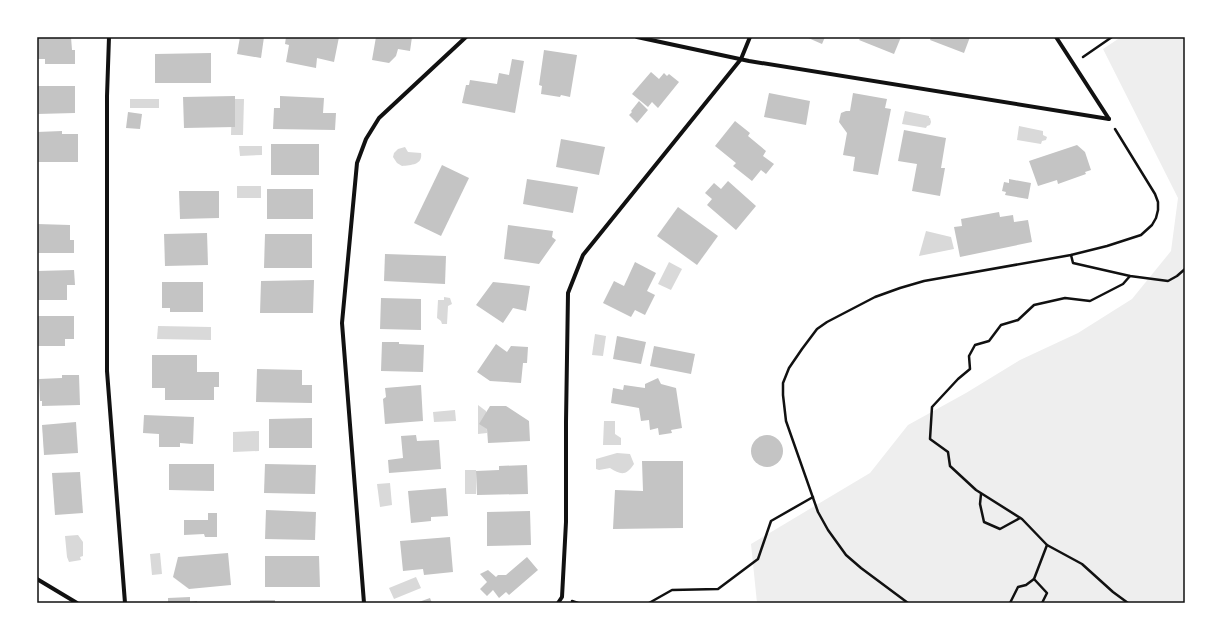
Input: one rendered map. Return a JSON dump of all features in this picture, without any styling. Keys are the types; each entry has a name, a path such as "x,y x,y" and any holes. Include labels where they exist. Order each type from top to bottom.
{"street":[{"path":"109,37 107,96 107,371 126,603"},
{"path":"364,603 342,323 357,163 366,139 379,118 466,37"},
{"path":"637,37 741,59 1109,119"},
{"path":"558,603 562,597 566,522 568,294 583,255 741,59 750,37"},
{"path":"1056,37 1109,119"},
{"path":"37,579 77,603"}],"path":[{"path":"1073,63 1112,37"},
{"path":"908,603 846,555 828,530 818,512 786,421 783,383 789,368 817,329 827,322 875,297 924,281 1071,255 1107,246 1141,235 1152,225 1157,214 1158,202 1155,194 1109,119"},
{"path":"1071,255 1073,263 1130,276 1168,281 1185,269"},
{"path":"1128,603 1113,592 1082,564 1047,545 1020,518 981,494 950,466 948,452 930,439 932,407 970,369 969,356 975,345 989,341 1001,325 1018,320 1034,305 1065,298 1090,301 1122,284 1130,276"},
{"path":"981,494 980,504 984,522 1000,528 1020,518"},
{"path":"649,603 672,590 718,589 758,559 771,521 813,496"},
{"path":"1010,603 1018,586 1026,585 1034,580 1047,545"},
{"path":"1034,580 1047,594 1042,603"}],"shaded area":[{"path":"1121,37 1185,37 1185,603 757,603 751,544 870,473 908,425 966,393 1020,360 1078,333 1132,299 1171,251 1178,198 1103,49"},
{"path":"130,99 159,99 159,108 130,108"},
{"path":"232,99 244,99 243,135 231,135"},
{"path":"905,111 929,116 931,122 930,125 926,128 902,124"},
{"path":"1019,126 1043,131 1043,135 1047,137 1046,140 1042,141 1041,144 1017,140"},
{"path":"239,146 262,146 262,155 240,156"},
{"path":"405,147 408,152 421,153 420,160 416,164 402,166 397,163 393,157 394,153 398,149"},
{"path":"237,186 261,186 261,198 237,198"},
{"path":"926,231 951,237 954,249 919,256"},
{"path":"669,262 682,269 671,290 658,284"},
{"path":"444,297 450,298 452,304 448,306 447,324 442,324 437,318 438,300 444,300"},
{"path":"158,326 211,327 211,340 157,339"},
{"path":"595,334 606,336 603,356 592,355"},
{"path":"478,405 486,411 487,433 478,434"},
{"path":"455,410 456,421 434,422 433,412"},
{"path":"604,421 615,421 615,434 621,438 621,445 603,445"},
{"path":"259,431 259,451 233,452 233,432"},
{"path":"617,453 630,454 634,464 628,471 620,473 610,468 599,470 596,469 596,459"},
{"path":"465,470 476,470 476,494 465,494"},
{"path":"390,483 392,505 380,507 377,484"},
{"path":"78,535 83,542 83,556 80,557 81,560 69,562 67,557 65,536"},
{"path":"160,553 162,574 152,575 150,554"},
{"path":"416,577 421,588 394,599 389,588"}],"building":[{"path":"37,37 71,37 72,50 75,50 75,64 45,64 45,59 37,59"},
{"path":"240,37 264,37 261,58 237,54"},
{"path":"286,37 339,37 334,62 317,58 316,68 286,62 289,45 285,44"},
{"path":"376,37 412,37 410,51 398,49 396,56 389,63 372,60"},
{"path":"806,37 825,37 822,44"},
{"path":"861,37 901,37 894,54 859,40"},
{"path":"931,37 970,37 964,53 930,40"},
{"path":"544,50 577,55 570,97 541,94 542,86 539,85"},
{"path":"211,53 211,83 155,83 155,54"},
{"path":"512,59 524,61 515,113 462,103 466,85 469,85 470,80 497,84 499,73 509,75"},
{"path":"651,72 659,79 664,73 667,76 669,74 679,82 658,108 652,102 648,107 632,94"},
{"path":"37,86 75,86 75,113 37,114"},
{"path":"769,93 810,101 806,125 764,117"},
{"path":"853,93 887,99 885,108 891,109 878,175 853,171 855,157 843,155 847,133 839,122 841,113 850,111"},
{"path":"235,96 235,127 184,128 183,97"},
{"path":"280,96 324,98 323,113 336,113 335,130 273,129 274,108 280,108"},
{"path":"639,101 648,110 637,123 629,115"},
{"path":"128,112 142,114 140,129 126,128"},
{"path":"735,121 750,133 748,136 766,151 763,156 774,164 766,174 761,170 752,181 733,166 736,163 715,146"},
{"path":"904,130 946,138 941,168 945,168 940,196 912,191 917,164 898,161"},
{"path":"62,131 62,134 78,134 78,162 37,162 37,132"},
{"path":"561,139 605,147 599,175 556,167"},
{"path":"271,144 319,144 319,175 271,175"},
{"path":"1077,145 1085,152 1091,170 1085,172 1086,174 1058,184 1057,180 1038,186 1029,161"},
{"path":"442,165 469,178 441,236 414,223"},
{"path":"527,179 578,187 573,213 523,204"},
{"path":"1009,179 1031,183 1028,199 1005,195 1006,192 1002,191 1004,182 1009,183"},
{"path":"728,181 756,206 736,230 707,205 712,199 705,193 714,183 721,189"},
{"path":"267,189 313,189 313,219 267,219"},
{"path":"179,191 219,191 219,218 180,219"},
{"path":"678,207 718,236 697,265 657,236"},
{"path":"999,212 1000,217 1013,215 1014,222 1028,220 1032,242 960,257 954,227 962,226 961,219"},
{"path":"37,224 70,225 70,240 74,240 74,253 37,253"},
{"path":"508,225 553,231 552,237 556,240 539,264 504,259"},
{"path":"207,233 208,265 165,266 164,234"},
{"path":"265,234 312,234 312,268 264,268"},
{"path":"385,254 446,256 445,284 384,281"},
{"path":"635,262 656,273 647,291 655,295 645,315 635,310 631,317 603,303 614,281 624,286"},
{"path":"74,270 75,285 67,285 67,300 37,300 37,271"},
{"path":"314,280 313,313 260,313 261,281"},
{"path":"162,282 203,282 203,312 170,312 170,308 162,308"},
{"path":"493,282 530,286 526,311 513,308 503,323 476,305"},
{"path":"381,298 421,299 421,330 380,329"},
{"path":"38,316 74,316 74,339 65,339 65,346 37,346"},
{"path":"617,336 646,342 641,364 613,359"},
{"path":"382,342 399,342 399,344 424,345 423,372 381,371"},
{"path":"496,344 507,352 511,346 528,347 527,363 523,363 521,383 490,381 477,372"},
{"path":"654,346 695,354 691,374 650,366"},
{"path":"152,355 197,355 197,372 219,372 219,387 214,387 214,400 165,400 165,388 152,388"},
{"path":"257,369 302,370 302,385 312,385 312,403 256,402"},
{"path":"62,375 79,375 80,405 42,406 42,401 40,401 39,379 62,378"},
{"path":"658,378 661,384 676,388 682,428 671,430 672,433 659,435 658,428 650,430 649,420 641,421 639,408 611,403 613,388 623,390 624,385 645,388 645,384"},
{"path":"421,385 423,421 385,424 383,399 386,397 385,388"},
{"path":"490,406 506,406 529,421 530,441 488,443 487,429 479,424"},
{"path":"144,415 194,417 193,444 180,443 180,447 159,447 159,434 143,433"},
{"path":"312,418 312,448 269,448 269,419"},
{"path":"76,422 78,453 44,455 42,425"},
{"path":"416,435 417,441 439,440 441,469 389,473 388,460 403,458 401,436"},
{"path":"764,435 770,435 779,439 783,451 779,463 770,467 764,467 755,463 751,454 751,448 755,439"},
{"path":"642,461 683,461 683,528 613,529 615,490 643,491"},
{"path":"169,464 214,464 214,491 169,490"},
{"path":"265,464 316,465 315,494 264,493"},
{"path":"527,465 528,494 477,495 476,471 499,470 499,466"},
{"path":"80,472 83,513 55,515 52,473"},
{"path":"446,488 448,516 431,517 431,521 411,523 408,491"},
{"path":"266,510 316,512 315,540 265,539"},
{"path":"530,511 531,545 487,546 487,512"},
{"path":"208,513 217,513 217,537 205,537 204,534 184,535 184,520 208,520"},
{"path":"450,537 453,572 424,575 423,569 403,571 400,541"},
{"path":"228,553 231,585 189,589 173,577 178,557"},
{"path":"265,556 319,556 320,587 265,587"},
{"path":"527,557 538,570 509,595 506,592 499,598 493,590 487,596 480,589 487,582 480,574 488,570 496,577 498,575 506,575"},
{"path":"190,597 190,602 197,601 197,603 168,603 168,598"},
{"path":"430,598 432,603 416,603"},
{"path":"250,600 275,600 275,603 250,603"}]}
